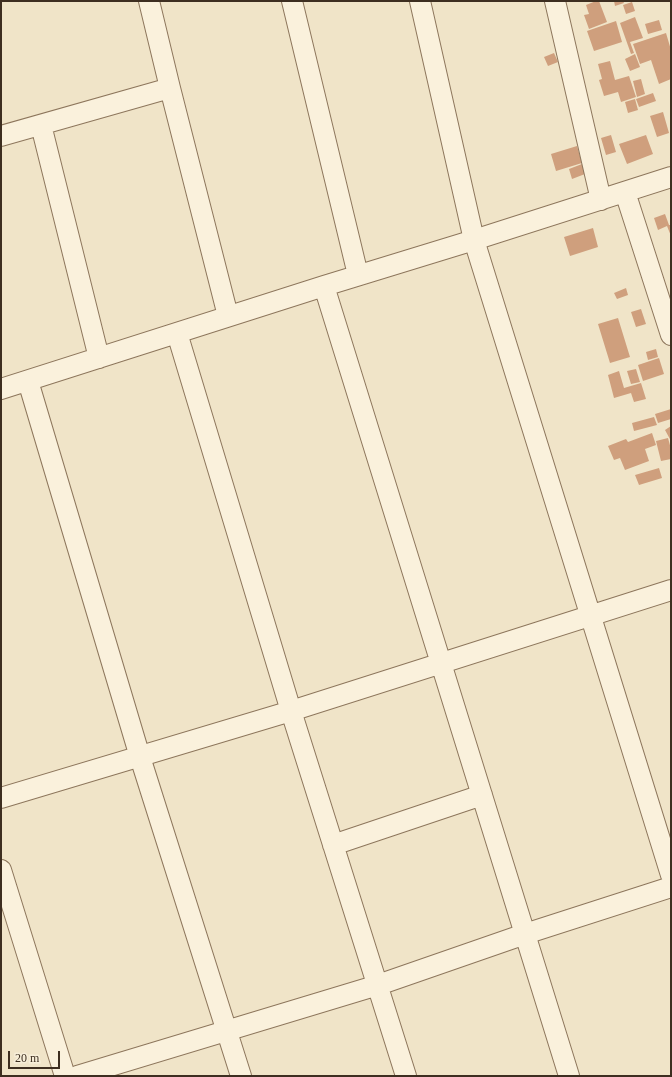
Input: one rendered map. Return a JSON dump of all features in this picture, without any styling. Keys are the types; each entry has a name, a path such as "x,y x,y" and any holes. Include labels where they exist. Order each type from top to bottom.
{"street":[{"path":"149,1 228,316"},
{"path":"292,1 358,275"},
{"path":"420,1 474,240 671,875"},
{"path":"555,1 601,200"},
{"path":"1,136 170,88"},
{"path":"41,125 99,358"},
{"path":"1,389 671,177"},
{"path":"625,192 671,334"},
{"path":"324,286 569,1076"},
{"path":"177,333 291,711 406,1076"},
{"path":"28,380 140,756 242,1076"},
{"path":"1,798 291,711 671,590"},
{"path":"333,845 482,795"},
{"path":"1,870 65,1076"},
{"path":"77,1076 378,985 525,934 671,887"}],"building":[{"path":"599,1 607,22 589,29 584,15 589,14 586,5"},
{"path":"614,1 623,1 624,3 615,6"},
{"path":"632,2 635,11 626,14 623,5"},
{"path":"635,17 643,38 630,42 634,53 631,54 620,23"},
{"path":"659,20 662,30 648,34 645,24"},
{"path":"616,21 622,42 594,51 587,31"},
{"path":"666,33 671,50 671,79 659,84 651,60 640,64 633,44"},
{"path":"554,53 558,62 548,66 544,57"},
{"path":"635,54 640,67 630,71 625,59"},
{"path":"610,61 615,80 629,76 636,97 621,102 618,92 604,96 599,80 602,79 598,64"},
{"path":"641,79 645,94 637,97 633,81"},
{"path":"653,93 656,101 639,107 636,99"},
{"path":"635,99 638,110 628,113 625,102"},
{"path":"663,112 669,133 657,137 650,116"},
{"path":"611,135 616,152 606,155 601,138"},
{"path":"646,135 653,154 627,164 619,144"},
{"path":"577,146 582,163 556,171 551,154"},
{"path":"582,164 585,174 572,179 569,169"},
{"path":"665,214 669,225 671,225 671,236 667,226 658,230 654,218"},
{"path":"593,228 598,247 570,256 564,237"},
{"path":"626,288 628,295 617,299 614,293"},
{"path":"641,309 646,324 636,327 631,312"},
{"path":"618,318 630,357 610,363 598,324"},
{"path":"656,349 658,357 648,360 646,352"},
{"path":"659,358 664,374 643,381 638,365"},
{"path":"636,369 640,382 631,384 627,371"},
{"path":"619,371 624,388 641,383 646,399 634,402 631,393 614,398 608,375"},
{"path":"671,409 671,419 658,423 655,414"},
{"path":"654,417 657,425 634,431 632,423"},
{"path":"671,426 671,441 665,430"},
{"path":"652,433 656,445 645,449 649,461 625,470 620,458 614,460 608,446 626,439 628,442"},
{"path":"668,438 671,449 671,459 661,461 656,441"},
{"path":"659,468 662,478 639,485 635,475"}]}
